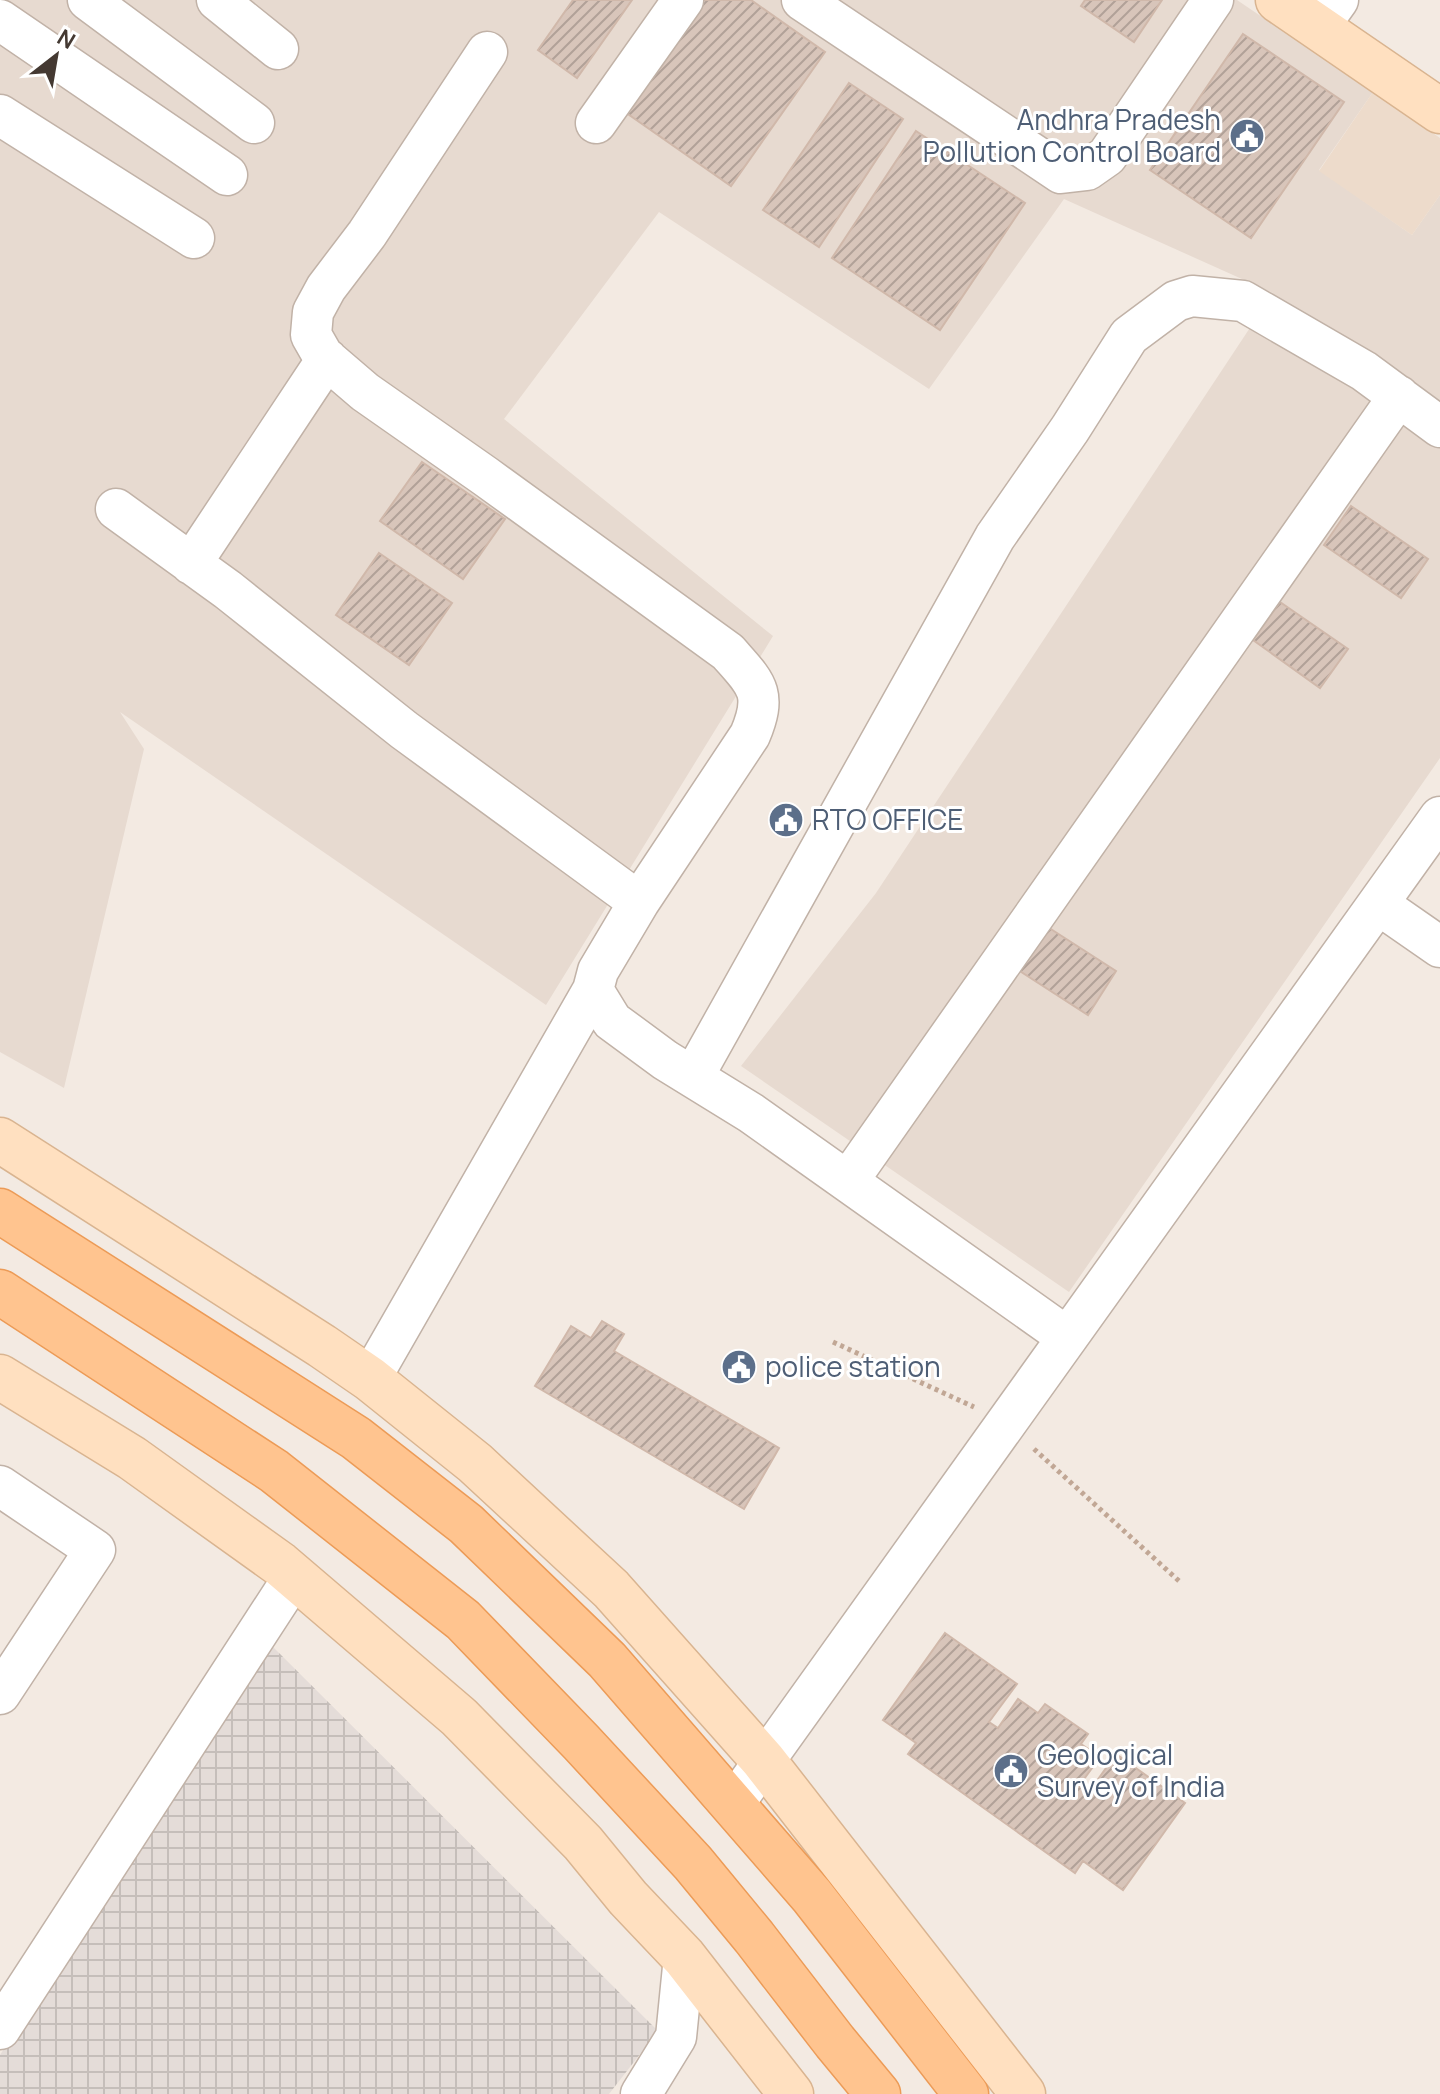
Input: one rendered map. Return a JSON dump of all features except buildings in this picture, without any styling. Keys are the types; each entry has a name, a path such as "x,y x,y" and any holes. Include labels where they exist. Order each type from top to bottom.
{"main road":[{"path":"0,1211 356,1438 466,1524 607,1660 812,1896 966,2094"},
{"path":"0,1292 274,1471 463,1620 693,1863 878,2094"}],"street":[{"path":"88,0 254,123"},
{"path":"217,0 278,49"},
{"path":"596,123 683,0"},
{"path":"802,0 1061,173 1087,170 1107,156 1213,0"},
{"path":"1278,0 1328,14 1440,111"},
{"path":"0,20 227,175"},
{"path":"370,1379 593,990 598,971 639,902 750,735 759,714 759,694 751,679 728,652 365,392 327,359 311,335 313,312 326,288 376,221 487,52"},
{"path":"0,115 194,238"},
{"path":"693,1077 995,537 1070,429 1129,336 1176,301 1192,296 1243,301 1364,371 1440,427"},
{"path":"191,564 327,359"},
{"path":"848,1181 1399,396"},
{"path":"116,509 240,599 404,730 639,902"},
{"path":"732,1806 1440,817"},
{"path":"1378,904 1440,947"},
{"path":"593,990 612,1021 751,1113 1067,1337"},
{"path":"0,1140 370,1379 475,1463 591,1570 763,1760 1023,2094"},
{"path":"0,1377 132,1458 295,1575 459,1717 583,1843 628,1898 684,1957 791,2094"},
{"path":"0,1486 95,1550 0,1694"},
{"path":"0,2029 295,1575"},
{"path":"641,2094 676,2037 684,1957"}],"path":[{"path":"833,1342 1006,1422 1179,1581"}],"shaded area":[{"path":"0,0 1237,0 1373,92 1319,170 1412,235 1440,195 1440,758 1069,1292 741,1066 876,893 1273,293 1064,199 929,389 659,212 504,419 773,636 546,1005 120,712 144,749 64,1088 0,1052"},
{"path":"1373,92 1440,138 1440,195 1412,235 1319,171"},
{"path":"267,1641 658,2031 609,2094 0,2094 0,2055"}],"place":[{"name":"Andhra Pradesh Pollution Control Board","path":"1247,136"},
{"name":"RTO OFFICE","path":"786,820"},
{"name":"police station","path":"739,1367"},
{"name":"Geological Survey of India","path":"1011,1771"}]}
